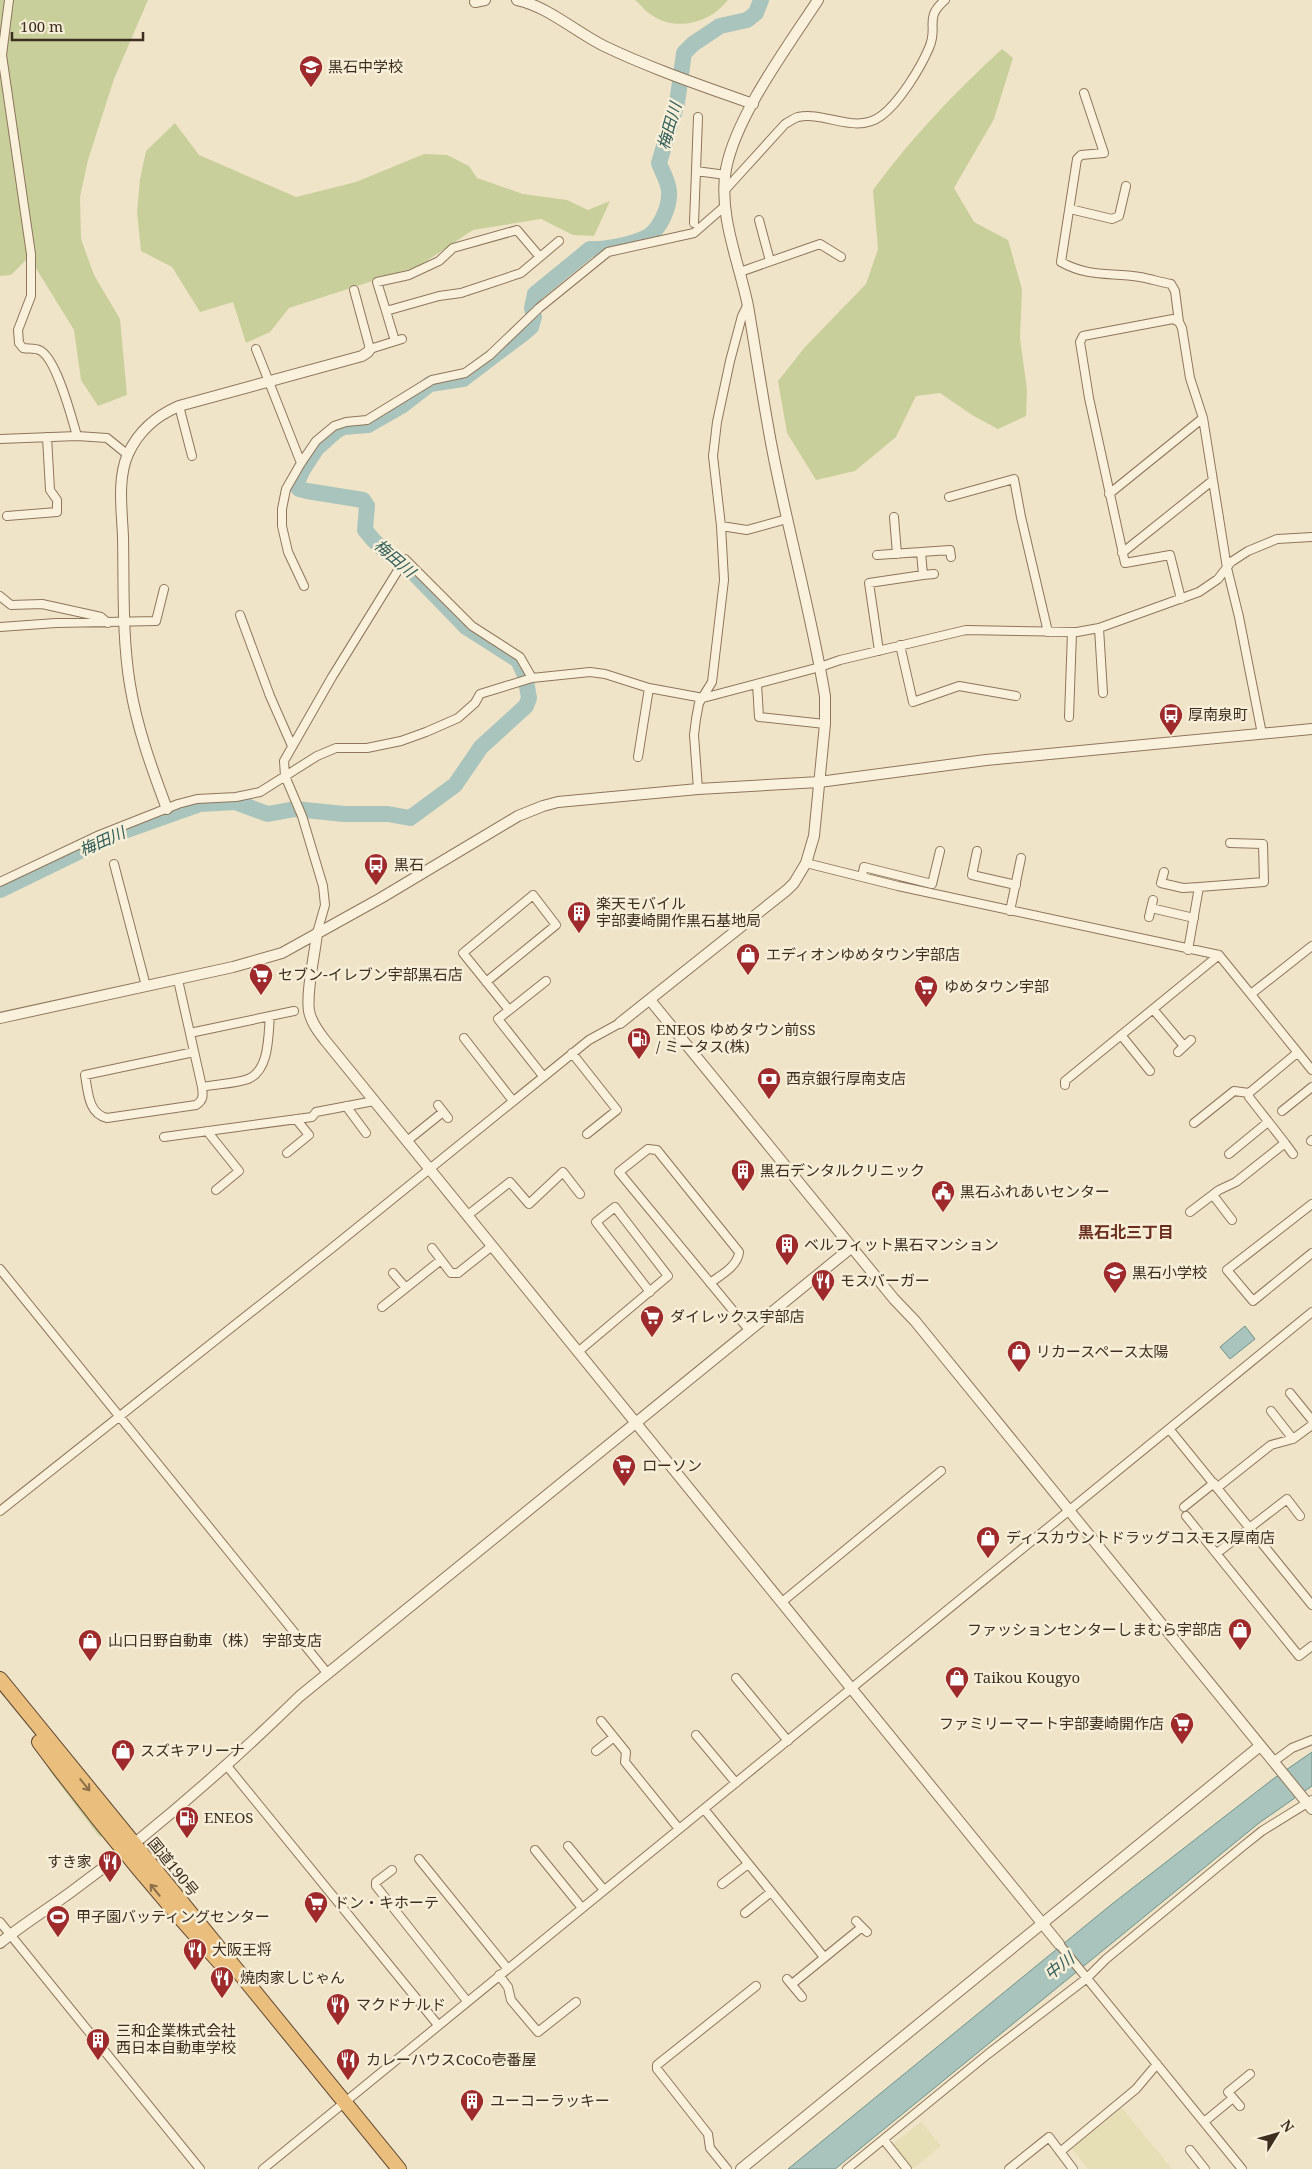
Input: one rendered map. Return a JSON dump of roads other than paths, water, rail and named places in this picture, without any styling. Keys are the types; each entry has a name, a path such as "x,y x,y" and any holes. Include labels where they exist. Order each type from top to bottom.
{"highway":[{"name":"国道190号","path":"0,1678 128,1848 167,1904 399,2169"},
{"name":"国道190号","path":"0,1690 84,1802 128,1848"},
{"name":"国道190号","path":"342,2106 388,2169"}],"street":[{"path":"9,0 2,55 31,254 31,296 18,330 18,337 23,348 39,350 45,354 55,370 77,436"},
{"path":"517,0 539,6 582,35 629,58 753,104"},
{"path":"0,1511 572,1053 589,1040 620,1023 776,899 794,883 806,863 814,836 825,724 825,696 772,447 748,306 728,223 724,190 730,154 753,104 818,0"},
{"path":"724,190 785,124 797,117 807,116 839,122 862,122 878,118 886,112 911,81 930,47 934,30 931,18 937,7 945,0"},
{"path":"1084,94 1104,153 1081,155 1077,159 1061,262 1071,268 1090,274 1141,277 1171,284 1175,290 1190,378 1203,418 1227,568 1239,617 1262,734"},
{"path":"694,223 698,117"},
{"path":"696,171 726,175"},
{"path":"1070,209 1112,219 1119,216 1126,186"},
{"path":"304,586 288,552 282,526 282,509 286,489 316,441 334,426 346,422 367,420 432,380 465,373 490,356 533,315 608,252 694,233 726,206"},
{"path":"760,220 770,262"},
{"path":"167,809 138,724 130,684 125,621 122,487 128,455 138,437 149,423 163,413 180,406 362,356 370,349 398,340 377,282 410,275 423,270 453,248 517,230 540,257"},
{"path":"386,311 439,296 461,293 521,273 559,241"},
{"path":"740,272 820,244 841,257"},
{"path":"354,290 370,349"},
{"path":"698,789 694,735 699,703 712,682 724,580 721,526 713,456 717,422 736,337 748,306"},
{"path":"1179,322 1173,319 1083,336 1080,342 1089,398 1124,563 1170,555 1181,599"},
{"path":"256,348 301,463"},
{"path":"180,406 192,456"},
{"path":"1109,494 1203,418"},
{"path":"0,439 77,436 107,438 128,455"},
{"path":"7,516 57,512 57,500 50,490 47,437"},
{"path":"949,497 1014,479 1048,632"},
{"path":"1122,553 1212,481"},
{"path":"894,517 897,554"},
{"path":"721,526 747,530 787,519"},
{"path":"0,882 97,836 167,809 196,799 218,796 236,797 260,792 317,756 336,748 367,748 401,741 426,732 458,718 475,703 480,694 528,679 590,672 605,674 649,688 703,698 879,650 966,630 1072,632 1100,628 1181,599 1205,588 1218,579 1231,562 1248,551 1277,539 1312,537"},
{"path":"877,555 950,550 951,557"},
{"path":"921,552 923,575"},
{"path":"528,679 520,657 472,626 403,562 332,677 284,761 285,776 299,806 323,886 325,905 317,933 309,998 309,1011 313,1023 374,1101 1242,2169"},
{"path":"879,650 868,583 934,574"},
{"path":"0,627 56,623 156,621 164,589"},
{"path":"0,596 11,605 42,604 101,617 108,623"},
{"path":"240,615 270,696 292,746"},
{"path":"1100,628 1103,693"},
{"path":"1069,717 1072,632"},
{"path":"900,646 913,702 960,686 1016,696"},
{"path":"757,684 759,718 825,724"},
{"path":"638,757 649,688"},
{"path":"0,1018 178,980 272,957 381,898 518,816 558,802 698,789 819,782 986,760 1312,729"},
{"path":"1164,872 1161,883 1183,888 1264,882 1263,844 1230,843"},
{"path":"862,876 864,867 932,884 940,851"},
{"path":"978,851 972,875 1016,884"},
{"path":"1010,911 1021,858"},
{"path":"806,863 1010,911 1219,955 1312,1070"},
{"path":"114,864 146,986"},
{"path":"1188,950 1199,887"},
{"path":"486,982 556,924 533,895 463,953 486,982 509,1010"},
{"path":"1149,917 1152,904 1194,918"},
{"path":"1251,994 1312,946"},
{"path":"1065,1085 1065,1081 1219,955"},
{"path":"178,980 202,1086 203,1097 196,1106 107,1118 97,1114 92,1108 85,1075 194,1052"},
{"path":"543,1076 498,1019 546,981"},
{"path":"650,1000 1308,1803 1262,1831 1106,1959 1087,1978 988,2054 847,2169"},
{"path":"1153,1009 1181,1049 1191,1040"},
{"path":"190,1033 294,1011"},
{"path":"202,1086 248,1078 255,1074 263,1065 270,1016"},
{"path":"1121,1035 1150,1071"},
{"path":"464,1038 513,1101"},
{"path":"572,1053 618,1110 587,1134"},
{"path":"1194,1123 1234,1091 1249,1093 1297,1053"},
{"path":"1282,1111 1312,1087"},
{"path":"1249,1093 1249,1097 1293,1154"},
{"path":"164,1137 312,1117 316,1112 374,1101"},
{"path":"346,1106 366,1133"},
{"path":"407,1141 443,1111"},
{"path":"287,1153 309,1135 296,1119"},
{"path":"1229,1154 1268,1122"},
{"path":"208,1131 239,1171 216,1190"},
{"path":"1190,1212 1213,1195 1236,1182 1285,1143"},
{"path":"710,1283 734,1264 738,1258 738,1252 657,1150 648,1149 619,1172 710,1283 749,1330"},
{"path":"468,1215 510,1182 529,1204 563,1172 580,1194"},
{"path":"1213,1195 1232,1220"},
{"path":"1312,1204 1227,1270 1253,1301 1312,1253"},
{"path":"579,1351 650,1292 668,1276 615,1207 596,1222 650,1292"},
{"path":"432,1248 452,1273 458,1273 492,1246"},
{"path":"0,1942 71,1892 128,1848 227,1766 300,1696 852,1247"},
{"path":"382,1307 441,1260"},
{"path":"0,1269 328,1674"},
{"path":"393,1273 406,1288"},
{"path":"263,2169 342,2106 438,2024 1170,1430 1312,1312"},
{"path":"1290,1393 1312,1420"},
{"path":"1271,1411 1293,1439"},
{"path":"1184,1507 1271,1444 1293,1439 1312,1425"},
{"path":"1170,1430 1312,1605"},
{"path":"782,1602 941,1471"},
{"path":"1216,1553 1287,1499 1300,1516"},
{"path":"1186,1516 1299,1656 1312,1646"},
{"path":"736,1678 788,1741"},
{"path":"601,1721 626,1752 625,1762 679,1829"},
{"path":"696,1735 736,1783"},
{"path":"596,1752 614,1737"},
{"path":"1274,1763 1292,1748 1312,1740"},
{"path":"741,2169 1260,1746"},
{"path":"227,1766 438,2024"},
{"path":"704,1809 824,1957"},
{"path":"568,1846 604,1890"},
{"path":"535,1850 582,1908"},
{"path":"419,1859 507,1968"},
{"path":"722,1884 748,1864"},
{"path":"392,1870 376,1882 376,1886 467,2001"},
{"path":"745,1913 771,1892"},
{"path":"0,1922 200,2169"},
{"path":"802,1997 789,1982 862,1927"},
{"path":"499,1975 508,1987 511,2000 538,2032 576,2002"},
{"path":"727,2169 710,2148 708,2134 657,2069 657,2065 756,1986"},
{"path":"1060,2152 1136,2089 1157,2064"},
{"path":"1240,2106 1228,2092 1250,2074"},
{"path":"1204,2122 1233,2098"},
{"path":"1009,2169 1048,2137 1073,2169"},
{"path":"884,2140 907,2169"},
{"path":"1190,2150 1205,2169"}],"water":[{"path":"1245,1326 1255,1339 1230,1359 1220,1347"},
{"name":"中川","path":"1312,1752 1312,1786 1259,1823 835,2169 788,2169 1112,1904 1273,1779"}],"waterway":[{"name":"梅田川","path":"0,890 113,835 200,804 235,802 268,814 295,809 344,814 388,814 410,818 455,785 481,747 526,706 529,698 525,675 518,660 466,627 404,563 388,554 378,544 365,530 367,506 363,500 307,491 299,489 296,485 302,471 317,448 336,431 343,427 368,425 403,405 430,384 463,379 524,333 531,327 534,317 532,308 535,294 590,249 619,246 642,240 652,234 660,223 668,204 669,188 659,163 677,103 684,53 693,44 720,26 747,20 756,13 761,0"}],"place":[{"name":"黒石中学校","path":"311,88"},
{"name":"厚南泉町","path":"1171,736"},
{"name":"黒石","path":"376,886"},
{"name":"楽天モバイル 宇部妻崎開作黒石基地局","path":"579,934"},
{"name":"エディオンゆめタウン宇部店","path":"748,976"},
{"name":"セブン-イレブン宇部黒石店","path":"261,996"},
{"name":"ゆめタウン宇部","path":"926,1008"},
{"name":"ENEOS ゆめタウン前SS / ミータス(株)","path":"639,1060"},
{"name":"西京銀行厚南支店","path":"769,1100"},
{"name":"黒石デンタルクリニック","path":"743,1192"},
{"name":"黒石ふれあいセンター","path":"943,1213"},
{"name":"ベルフィット黒石マンション","path":"787,1266"},
{"name":"黒石小学校","path":"1115,1294"},
{"name":"モスバーガー","path":"823,1302"},
{"name":"ダイレックス宇部店","path":"652,1338"},
{"name":"リカースペース太陽","path":"1019,1373"},
{"name":"ローソン","path":"624,1487"},
{"name":"ディスカウントドラッグコスモス厚南店","path":"988,1559"},
{"name":"ファッションセンターしまむら宇部店","path":"1240,1651"},
{"name":"山口日野自動車（株） 宇部支店","path":"90,1662"},
{"name":"Taikou Kougyo","path":"957,1699"},
{"name":"ファミリーマート宇部妻崎開作店","path":"1182,1745"},
{"name":"スズキアリーナ","path":"123,1772"},
{"name":"ENEOS","path":"187,1839"},
{"name":"すき家","path":"110,1883"},
{"name":"ドン・キホーテ","path":"316,1924"},
{"name":"甲子園バッティングセンター","path":"58,1938"},
{"name":"大阪王将","path":"195,1971"},
{"name":"焼肉家しじゃん","path":"222,1999"},
{"name":"マクドナルド","path":"338,2026"},
{"name":"三和企業株式会社 西日本自動車学校","path":"98,2061"},
{"name":"カレーハウスCoCo壱番屋","path":"348,2081"},
{"name":"ユーコーラッキー","path":"472,2122"}],"district":[{"name":"黒石北三丁目","path":"1126,1232"}]}
